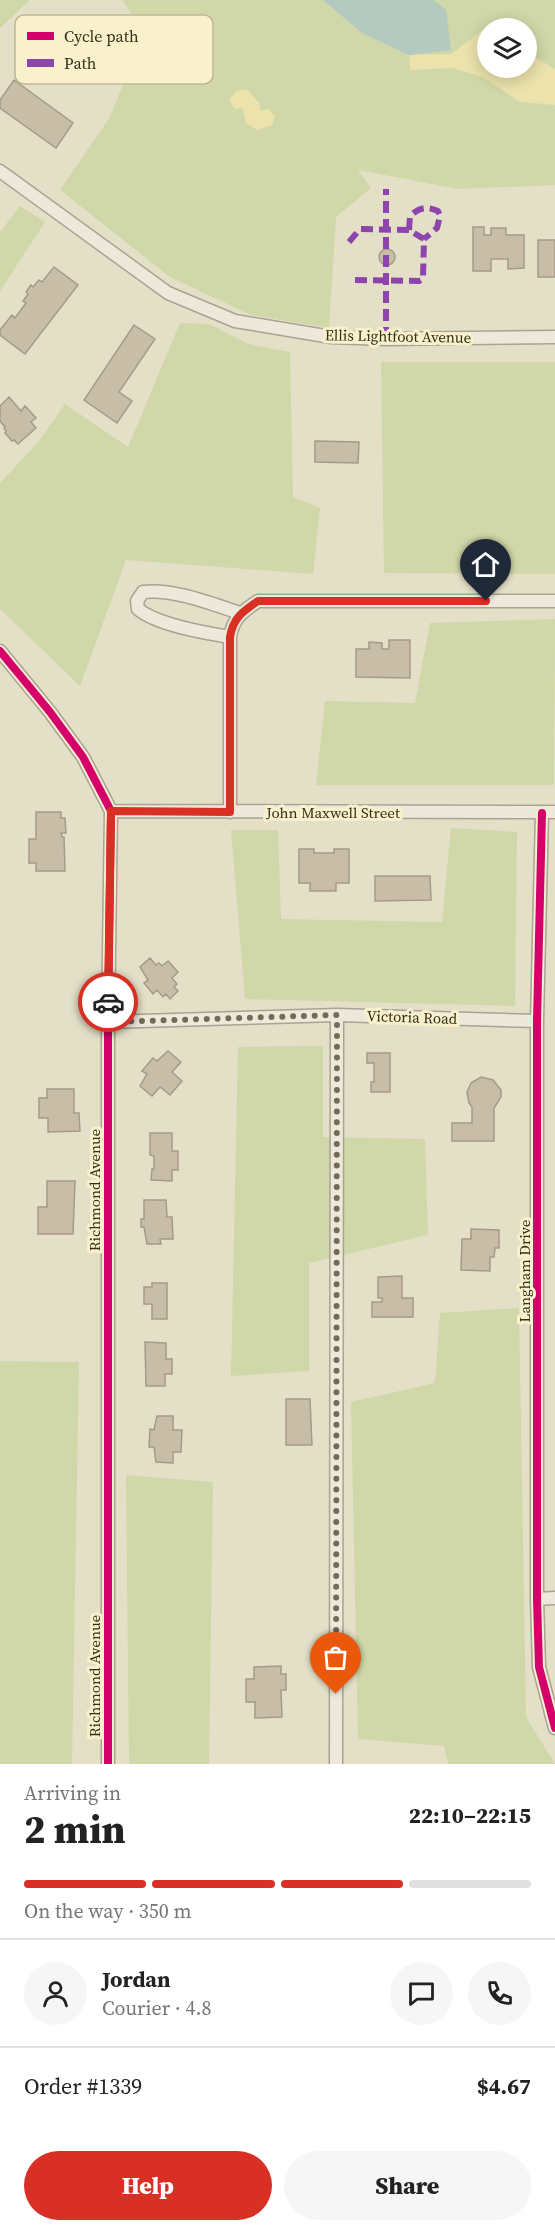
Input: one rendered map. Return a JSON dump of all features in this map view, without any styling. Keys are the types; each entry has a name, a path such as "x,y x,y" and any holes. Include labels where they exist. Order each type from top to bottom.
{"street":[{"name":"Ellis Lightfoot Avenue","path":"0,171 168,293 235,321 331,336 386,339 555,337"},
{"path":"230,637 202,633 146,616 138,609 137,601 143,592 154,590 195,599 240,613"},
{"path":"230,812 230,637 232,627 240,613 258,601 555,602"},
{"name":"Richmond Avenue","path":"0,651 51,712 83,757 111,811 108,1022 108,1764"},
{"name":"John Maxwell Street","path":"111,811 555,812"},
{"name":"Langham Drive","path":"542,813 537,1021 537,1599 539,1667 555,1728"},
{"path":"336,1764 337,1015"},
{"name":"Victoria Road","path":"108,1022 337,1015 537,1021"},
{"path":"537,1599 555,1598"}],"green space":[{"path":"0,0 30,0 0,28"},
{"path":"122,0 555,0 555,185 458,189 358,170 371,188 336,217 329,328 251,315 170,277 60,190 110,117 123,84 213,84 213,15 132,15"},
{"path":"20,206 45,222 0,291 0,232"},
{"path":"180,323 209,324 248,344 290,352 293,497 320,508 313,574 126,560 80,686 0,609 0,483 39,441 65,404 128,447"},
{"path":"381,362 555,362 555,574 384,573"},
{"path":"555,619 554,785 316,785 325,701 415,703 430,623"},
{"path":"451,828 517,832 515,1006 245,999 231,830 278,830 281,919 442,922"},
{"path":"323,1046 323,1137 425,1139 428,1235 309,1263 309,1371 231,1376 238,1047"},
{"path":"519,1308 526,1717 555,1764 448,1764 444,1746 358,1739 351,1402 435,1383 440,1313"},
{"path":"0,1361 79,1362 72,1764 0,1764"},
{"path":"126,1475 213,1482 209,1764 129,1764"}],"sand":[{"path":"477,34 477,75 452,68 410,70 409,55 451,54"},
{"path":"537,59 555,69 555,105 520,102 484,78 537,78"},
{"path":"247,89 259,103 261,111 269,109 275,117 272,125 257,130 246,123 243,108 235,109 229,100 236,91"}],"shaded area":[{"path":"323,0 433,0 446,10 451,50 409,55 362,33"}],"building":[{"path":"14,80 15,84 19,84 73,123 56,148 0,108 0,100"},
{"path":"473,227 484,227 484,235 491,235 491,228 506,228 506,235 524,235 524,268 508,269 508,259 491,259 491,271 473,271"},
{"path":"538,240 555,240 555,277 538,277"},
{"path":"387,249 395,257 387,265 379,257"},
{"path":"54,267 78,285 25,354 0,335 0,330 12,315 15,318 26,303 23,301 31,285 33,287 39,280 42,282"},
{"path":"134,325 155,339 119,392 132,401 117,423 84,400"},
{"path":"9,397 21,411 25,406 36,418 31,422 36,428 18,444 5,433 5,427 0,421 0,406"},
{"path":"315,441 359,442 358,463 315,462"},
{"path":"389,640 410,640 410,678 356,677 356,649 369,649 369,642 382,643 382,649 389,649"},
{"path":"36,812 61,812 61,818 65,818 66,833 61,833 64,837 65,871 36,871 36,863 29,863 29,839 36,839"},
{"path":"299,849 314,849 314,853 334,853 334,849 349,849 349,883 336,883 336,891 310,891 310,883 299,883"},
{"path":"375,876 430,876 431,900 375,901"},
{"path":"150,958 156,965 159,963 162,966 168,961 178,972 172,978 177,984 174,987 178,991 170,999 166,994 163,997 157,990 153,994 144,983 148,980 140,967"},
{"path":"168,1051 181,1062 172,1072 182,1081 170,1095 160,1087 152,1096 140,1086 147,1074 142,1071 153,1058 157,1061"},
{"path":"367,1053 390,1053 390,1092 371,1092 371,1082 374,1082 374,1063 367,1063"},
{"path":"481,1077 493,1080 501,1090 501,1097 494,1108 494,1141 452,1141 452,1123 472,1123 472,1107 467,1092 471,1083"},
{"path":"47,1089 74,1089 74,1113 79,1113 80,1131 48,1132 48,1118 39,1118 39,1098 47,1098"},
{"path":"150,1133 172,1133 172,1151 178,1151 178,1170 172,1170 172,1181 151,1180 154,1156 150,1155"},
{"path":"47,1181 75,1181 73,1234 38,1234 38,1207 47,1207"},
{"path":"144,1200 166,1200 167,1217 172,1217 173,1239 160,1239 161,1244 147,1244 144,1227 141,1227 141,1219 144,1219"},
{"path":"471,1229 499,1230 499,1248 495,1248 494,1257 490,1257 490,1271 461,1270 462,1239 471,1239"},
{"path":"402,1276 402,1298 413,1298 413,1317 372,1317 372,1302 382,1302 382,1298 378,1298 378,1277"},
{"path":"152,1283 167,1283 167,1319 152,1319 152,1304 144,1304 144,1287 152,1287"},
{"path":"145,1342 166,1343 166,1359 172,1359 172,1374 165,1374 165,1386 146,1386"},
{"path":"286,1399 310,1399 312,1445 286,1445"},
{"path":"157,1416 173,1416 173,1430 182,1430 181,1452 173,1452 173,1463 156,1462 154,1447 149,1447 150,1429 154,1430"},
{"path":"281,1666 281,1674 286,1674 286,1690 281,1690 282,1717 255,1718 255,1702 246,1702 246,1679 254,1679 254,1667"}],"marked path":[{"path":"386,189 386,339"},
{"path":"409,230 410,216 417,211 423,208 438,211 440,216 437,228 424,239"},
{"path":"349,242 360,229 409,230 424,239 423,279 419,281 349,280"}],"cycle path":[{"path":"0,651 83,757 111,811 108,1022 108,1764"},
{"path":"542,813 537,1021 537,1599 539,1667 555,1728"}],"way so far":[{"path":"108,1002 108,1022 337,1015 336,1694"}],"route":[{"path":"108,1002 111,811 230,812 230,637 232,627 240,613 258,601 486,601"}]}
